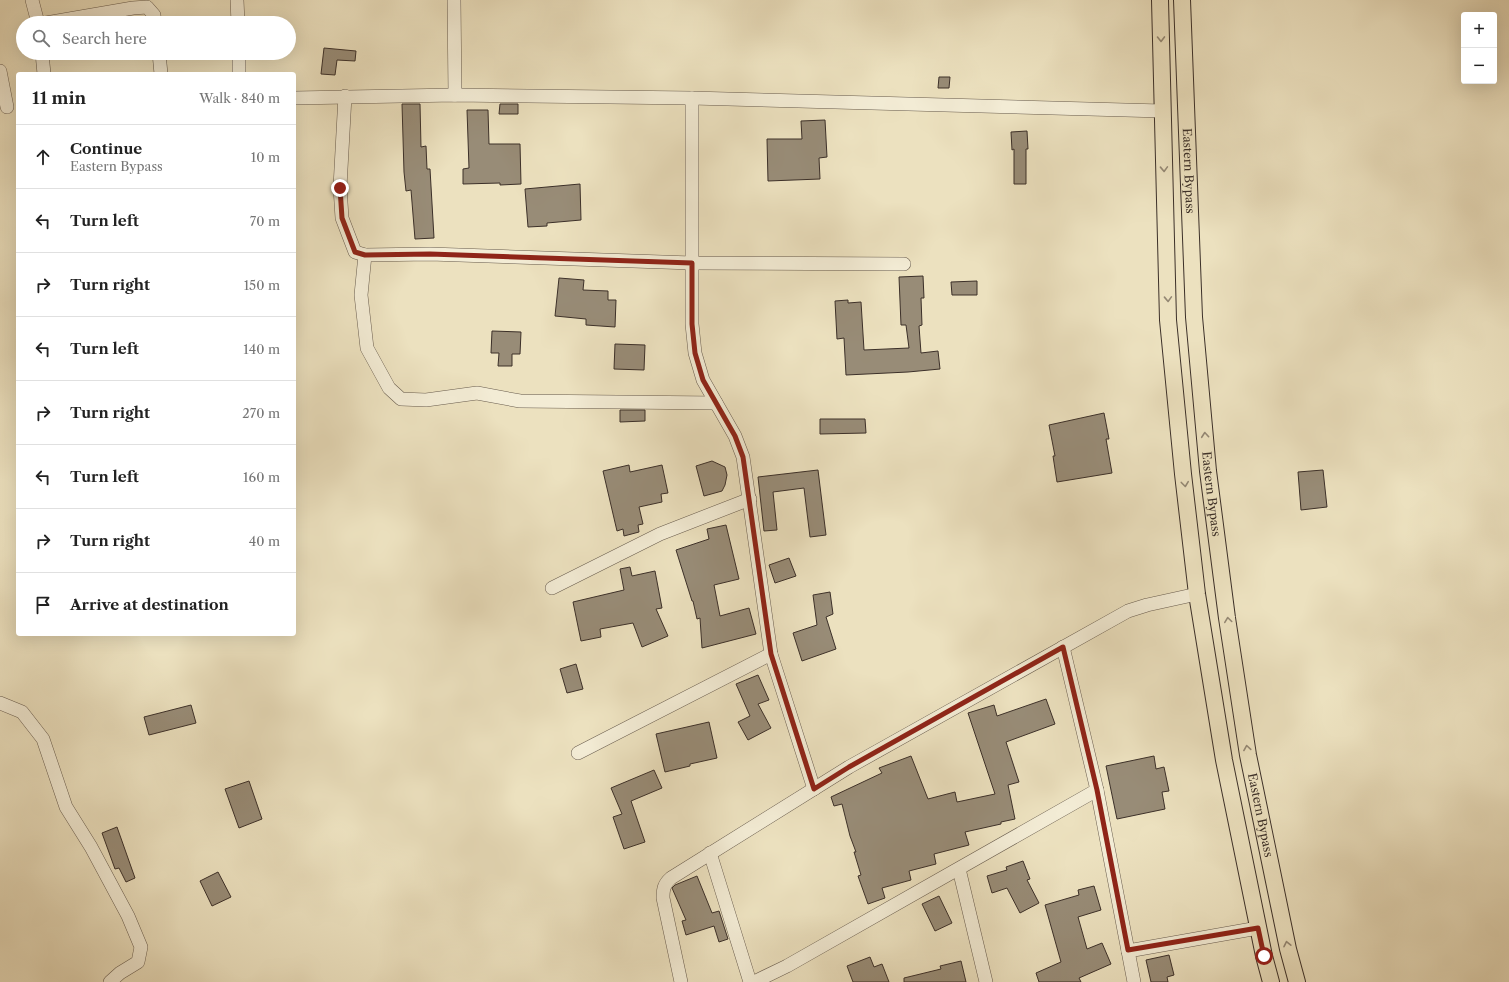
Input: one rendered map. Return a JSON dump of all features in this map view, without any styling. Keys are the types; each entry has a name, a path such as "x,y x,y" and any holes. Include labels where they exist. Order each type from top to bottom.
{"main road":[{"name":"Eastern Bypass","path":"1160,0 1168,320 1183,474 1197,594 1224,760 1258,928 1271,982"},
{"name":"Eastern Bypass","path":"1182,0 1194,317 1208,471 1226,610 1248,755 1288,949 1297,982"}],"street":[{"path":"32,0 36,16"},
{"path":"237,0 238,16"},
{"path":"454,0 455,95"},
{"path":"87,16 147,7 154,16"},
{"path":"43,60 44,72"},
{"path":"160,60 161,72"},
{"path":"239,60 239,72"},
{"path":"0,70 7,106"},
{"path":"296,98 455,95 692,98 1162,111"},
{"path":"345,96 340,188 342,218 355,252 365,255 430,254 692,263 904,264"},
{"path":"692,98 692,324 695,353 703,380 735,436 743,457 771,654 814,789"},
{"path":"365,255 362,295 368,348 389,388 401,399 426,400 477,393 520,401 716,403"},
{"path":"552,588 660,534 750,499"},
{"path":"681,982 663,898 665,883 671,878 856,763 1128,611 1147,605 1197,594"},
{"path":"1063,647 1097,790 1134,982"},
{"path":"578,753 771,654"},
{"path":"0,703 22,712 43,739 66,807 91,848 128,916 141,947 138,962 120,973 110,982"},
{"path":"754,982 787,966 1097,790"},
{"path":"710,853 750,982"},
{"path":"959,869 986,982"},
{"path":"1128,950 1258,928"}],"building":[{"path":"324,48 356,51 355,61 337,60 335,75 321,74"},
{"path":"939,77 950,77 949,88 938,88"},
{"path":"402,104 420,104 421,147 426,146 427,169 430,169 434,238 415,239 411,190 406,191 404,172"},
{"path":"500,104 518,104 518,114 499,114"},
{"path":"467,110 488,110 489,144 520,144 521,184 463,184 463,169 469,168"},
{"path":"825,120 827,157 819,158 820,179 768,181 767,139 802,139 801,121"},
{"path":"1027,131 1028,149 1026,149 1026,184 1014,184 1014,149 1012,150 1011,132"},
{"path":"580,184 581,220 547,223 547,226 528,227 525,189"},
{"path":"923,276 924,298 921,298 922,325 919,326 921,353 938,351 940,369 846,375 844,338 837,339 835,301 848,300 848,303 861,302 864,350 909,348 906,325 901,325 899,277"},
{"path":"559,278 584,280 583,290 608,291 608,300 616,300 615,327 586,325 586,319 555,316"},
{"path":"977,281 977,295 952,295 951,282"},
{"path":"492,331 521,332 520,354 512,354 512,366 498,366 499,353 491,353"},
{"path":"615,344 645,345 644,370 614,369"},
{"path":"620,410 645,410 645,421 620,422"},
{"path":"1104,413 1109,439 1106,439 1112,473 1057,482 1053,456 1055,456 1049,425"},
{"path":"820,419 865,419 866,433 820,434"},
{"path":"712,461 725,467 727,475 725,485 722,491 704,496 696,466"},
{"path":"629,465 630,472 662,465 668,493 661,494 662,502 639,507 643,524 638,525 639,532 624,536 623,529 617,531 603,471"},
{"path":"818,470 826,535 810,537 804,488 773,492 777,530 764,531 758,477"},
{"path":"1323,470 1327,507 1301,510 1298,472"},
{"path":"726,525 739,579 714,585 720,616 749,608 756,634 702,648 700,618 697,619 693,601 676,550 709,539 707,529"},
{"path":"789,558 796,576 775,583 769,565"},
{"path":"630,567 632,576 655,571 662,608 656,609 668,636 642,647 633,623 600,629 601,637 581,641 573,602 624,590 620,569"},
{"path":"830,592 833,614 826,617 836,649 802,661 793,633 817,625 813,595"},
{"path":"576,664 583,689 567,693 560,669"},
{"path":"758,675 769,700 758,704 771,728 748,740 738,722 750,716 736,684"},
{"path":"1046,699 1055,724 1006,742 1019,782 1008,785 1015,819 1001,822 1001,824 965,832 969,845 934,854 936,864 909,871 911,880 882,888 885,898 868,904 858,876 861,875 854,852 856,852 850,836 842,804 834,806 831,797 882,773 879,768 911,756 928,799 955,792 957,802 995,794 968,713 994,705 997,716"},
{"path":"191,705 196,723 149,735 144,717"},
{"path":"709,722 717,758 690,764 690,766 665,772 656,734"},
{"path":"1154,756 1156,769 1164,767 1169,791 1162,792 1165,809 1117,819 1106,766"},
{"path":"654,770 662,788 631,801 645,842 624,849 613,817 622,814 611,788"},
{"path":"249,781 262,819 239,828 225,789"},
{"path":"117,827 135,878 126,882 119,868 115,869 102,833"},
{"path":"1023,861 1030,879 1027,880 1039,903 1020,913 1007,888 992,893 987,876 1007,870 1006,867"},
{"path":"218,872 231,897 212,906 200,881"},
{"path":"697,876 712,913 719,911 728,939 719,942 714,926 686,935 682,921 686,920 672,888 675,885"},
{"path":"1094,886 1101,910 1078,917 1087,949 1102,943 1111,964 1079,978 1081,982 1039,982 1036,973 1061,962 1045,905 1079,895 1078,890"},
{"path":"939,896 952,923 935,931 922,904"},
{"path":"1169,955 1174,975 1167,977 1168,982 1151,982 1146,960"},
{"path":"870,957 874,967 882,964 889,982 853,982 847,966"},
{"path":"961,961 966,982 904,982 904,978 941,969 940,966"}],"route":[{"path":"340,188 342,218 355,252 365,255 430,254 692,263 692,324 695,353 703,380 735,436 743,457 771,654 814,789 849,767 1063,647 1097,790 1128,950 1258,928 1264,956"}]}
